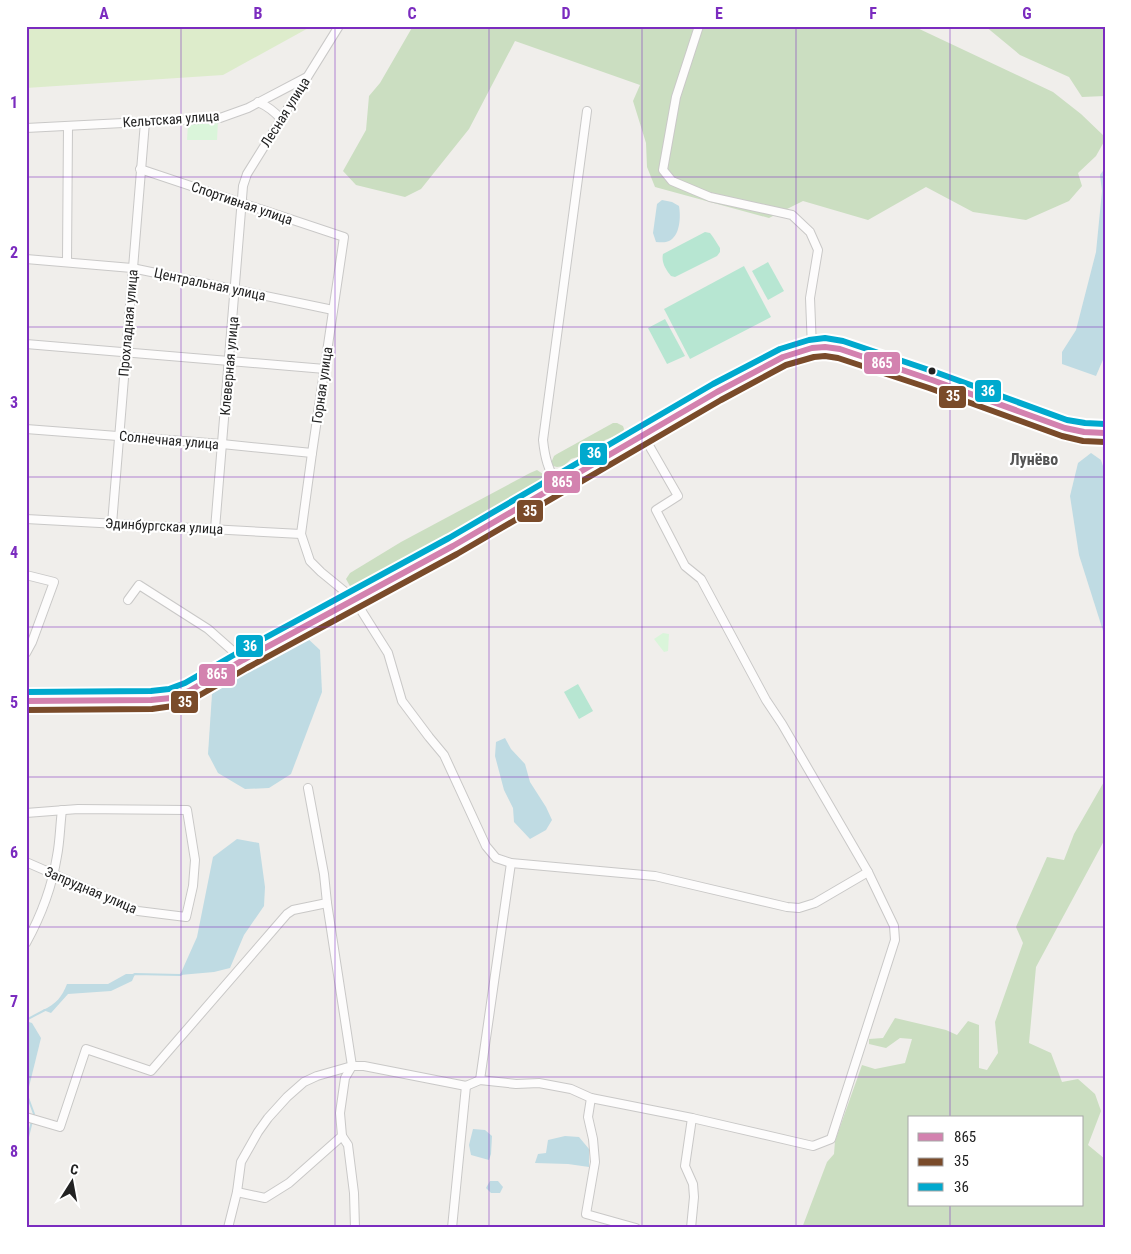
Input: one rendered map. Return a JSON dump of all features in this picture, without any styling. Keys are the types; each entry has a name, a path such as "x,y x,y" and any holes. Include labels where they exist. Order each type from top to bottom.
{"street":[{"name":"Лесная улица","path":"242,202 243,186 247,174 339,26"},
{"path":"699,26 676,97 664,170 672,181 710,197 792,215 810,232 818,250 810,298 812,348"},
{"name":"Кельтская улица","path":"26,128 220,118 248,108 307,77"},
{"path":"258,102 275,112 281,119"},
{"path":"557,485 545,458 543,440 587,110"},
{"name":"Прохладная улица","path":"112,524 144,122"},
{"path":"67,262 68,126"},
{"name":"Спортивная улица","path":"140,168 344,237"},
{"name":"Клеверная улица","path":"215,529 242,202"},
{"name":"Горная улица","path":"301,534 344,237"},
{"name":"Центральная улица","path":"26,259 132,268 333,310"},
{"path":"26,344 325,369"},
{"path":"26,701 151,700 171,698 189,691 453,546 716,392 783,357 812,348 840,349 1065,428 1084,432 1105,433"},
{"name":"Солнечная улица","path":"26,430 222,444 312,453"},
{"path":"228,1228 237,1192 241,1162 268,1118 304,1082 316,1076 352,1066 364,1066 466,1086 480,1080 516,1084 539,1083 571,1090 591,1098 692,1118 813,1146 831,1139 895,940 894,926 868,872 782,724 766,700 701,579 685,566 656,510 678,496 643,435"},
{"name":"Эдинбургская улица","path":"26,517 112,524 301,534"},
{"path":"301,534 310,561 354,599 388,653 402,700 444,754 486,846 496,858 511,863 655,876 787,907 799,908 815,903 868,872"},
{"path":"26,575 54,582 36,633 26,653"},
{"path":"128,600 139,585 208,629 243,660"},
{"path":"308,788 324,874 352,1066 345,1078 340,1113 342,1136 348,1145 352,1174 355,1228"},
{"path":"26,813 62,810 54,875 43,908 26,944"},
{"name":"Запрудная улица","path":"26,862 138,911 186,917 193,886 195,860 186,810 62,810"},
{"path":"480,1080 511,863"},
{"path":"26,1118 60,1127 86,1049 151,1071 287,914 293,910 327,903"},
{"path":"452,1228 466,1086"},
{"path":"591,1098 588,1117 593,1139 595,1162 586,1214 636,1228"},
{"path":"691,1228 694,1197 693,1184 685,1166 692,1118"},
{"path":"237,1192 265,1198 289,1184 342,1136"}],"green space":[{"path":"26,26 312,26 223,75 26,88"},
{"path":"413,26 913,26 1053,92 1081,114 1105,137 1105,140 1096,156 1078,173 1082,186 1069,201 1026,220 973,212 926,187 868,220 803,201 769,218 655,187 647,167 646,143 633,101 640,85 515,41 469,129 421,189 405,197 356,185 343,171 366,130 369,96 380,83"},
{"path":"985,26 1105,26 1105,96 1082,97 1069,77 1020,55"},
{"path":"218,121 217,140 187,140 188,123"},
{"path":"705,232 710,233 720,248 717,256 675,277 671,276 663,263 663,254"},
{"path":"768,262 784,291 768,300 752,271"},
{"path":"744,266 771,317 690,359 664,309"},
{"path":"665,319 685,356 667,364 648,328"},
{"path":"613,423 623,426 623,433 605,440 593,452 571,459 564,466 553,466 551,463 554,456"},
{"path":"537,470 543,474 541,481 351,588 346,579 350,573 401,542"},
{"path":"663,633 669,634 668,651 664,652 654,639"},
{"path":"578,684 593,711 579,719 564,692"},
{"path":"1105,780 1105,839 1036,967 1029,1043 1051,1053 1062,1082 1078,1079 1095,1094 1101,1111 1088,1145 1105,1159 1105,1228 802,1228 827,1162 834,1154 835,1141 862,1065 875,1069 905,1063 912,1039 900,1038 886,1048 869,1044 869,1039 883,1038 895,1018 946,1030 957,1035 968,1021 979,1025 979,1068 987,1070 998,1053 995,1022 1023,943 1016,927 1047,857 1064,860 1074,834"}],"water":[{"path":"1105,168 1105,355 1096,376 1062,364 1062,352 1076,330 1096,252 1102,191 1100,175"},
{"path":"662,200 679,206 680,221 678,231 673,239 666,242 656,242 653,233 657,204"},
{"path":"1091,453 1101,460 1105,472 1105,637 1079,555 1070,496 1078,463"},
{"path":"305,636 320,650 322,692 291,774 269,788 245,789 218,773 208,754 212,694"},
{"path":"505,738 511,749 525,764 530,782 552,820 546,830 530,839 514,822 513,808 504,790 495,756 496,742"},
{"path":"237,839 259,843 265,887 264,906 244,935 230,968 214,972 180,975 197,937 213,857"},
{"path":"126,974 135,974 132,981 111,991 68,994 51,1013 43,1010 58,1000 67,984 108,984"},
{"path":"26,1021 32,1023 41,1038 27,1095"},
{"path":"473,1129 485,1130 492,1136 489,1160 471,1155 469,1145"},
{"path":"565,1136 579,1137 589,1149 589,1167 535,1163 538,1154 546,1153 548,1140"},
{"path":"490,1181 498,1181 503,1187 500,1193 491,1193 486,1188"}],"waterway":[{"path":"133,975 182,974"},
{"path":"26,1020 45,1010"},
{"path":"27,1093 34,1114 33,1117"},
{"path":"26,1139 32,1121"}],"transit line":[{"name":"36","path":"26,692 151,691 169,689 185,683 449,538 713,384 780,349 809,340 825,338 843,341 1067,420 1105,424"},
{"name":"865","path":"26,701 151,700 171,698 189,691 453,546 717,392 783,357 812,348 840,349 1065,428 1084,432 1105,433"},
{"name":"35","path":"26,710 152,709 173,706 193,699 457,554 721,400 786,365 814,357 838,358 929,388 1062,436 1083,441 1105,442"}],"district":[{"name":"Лунёво","path":"1034,459"}]}
